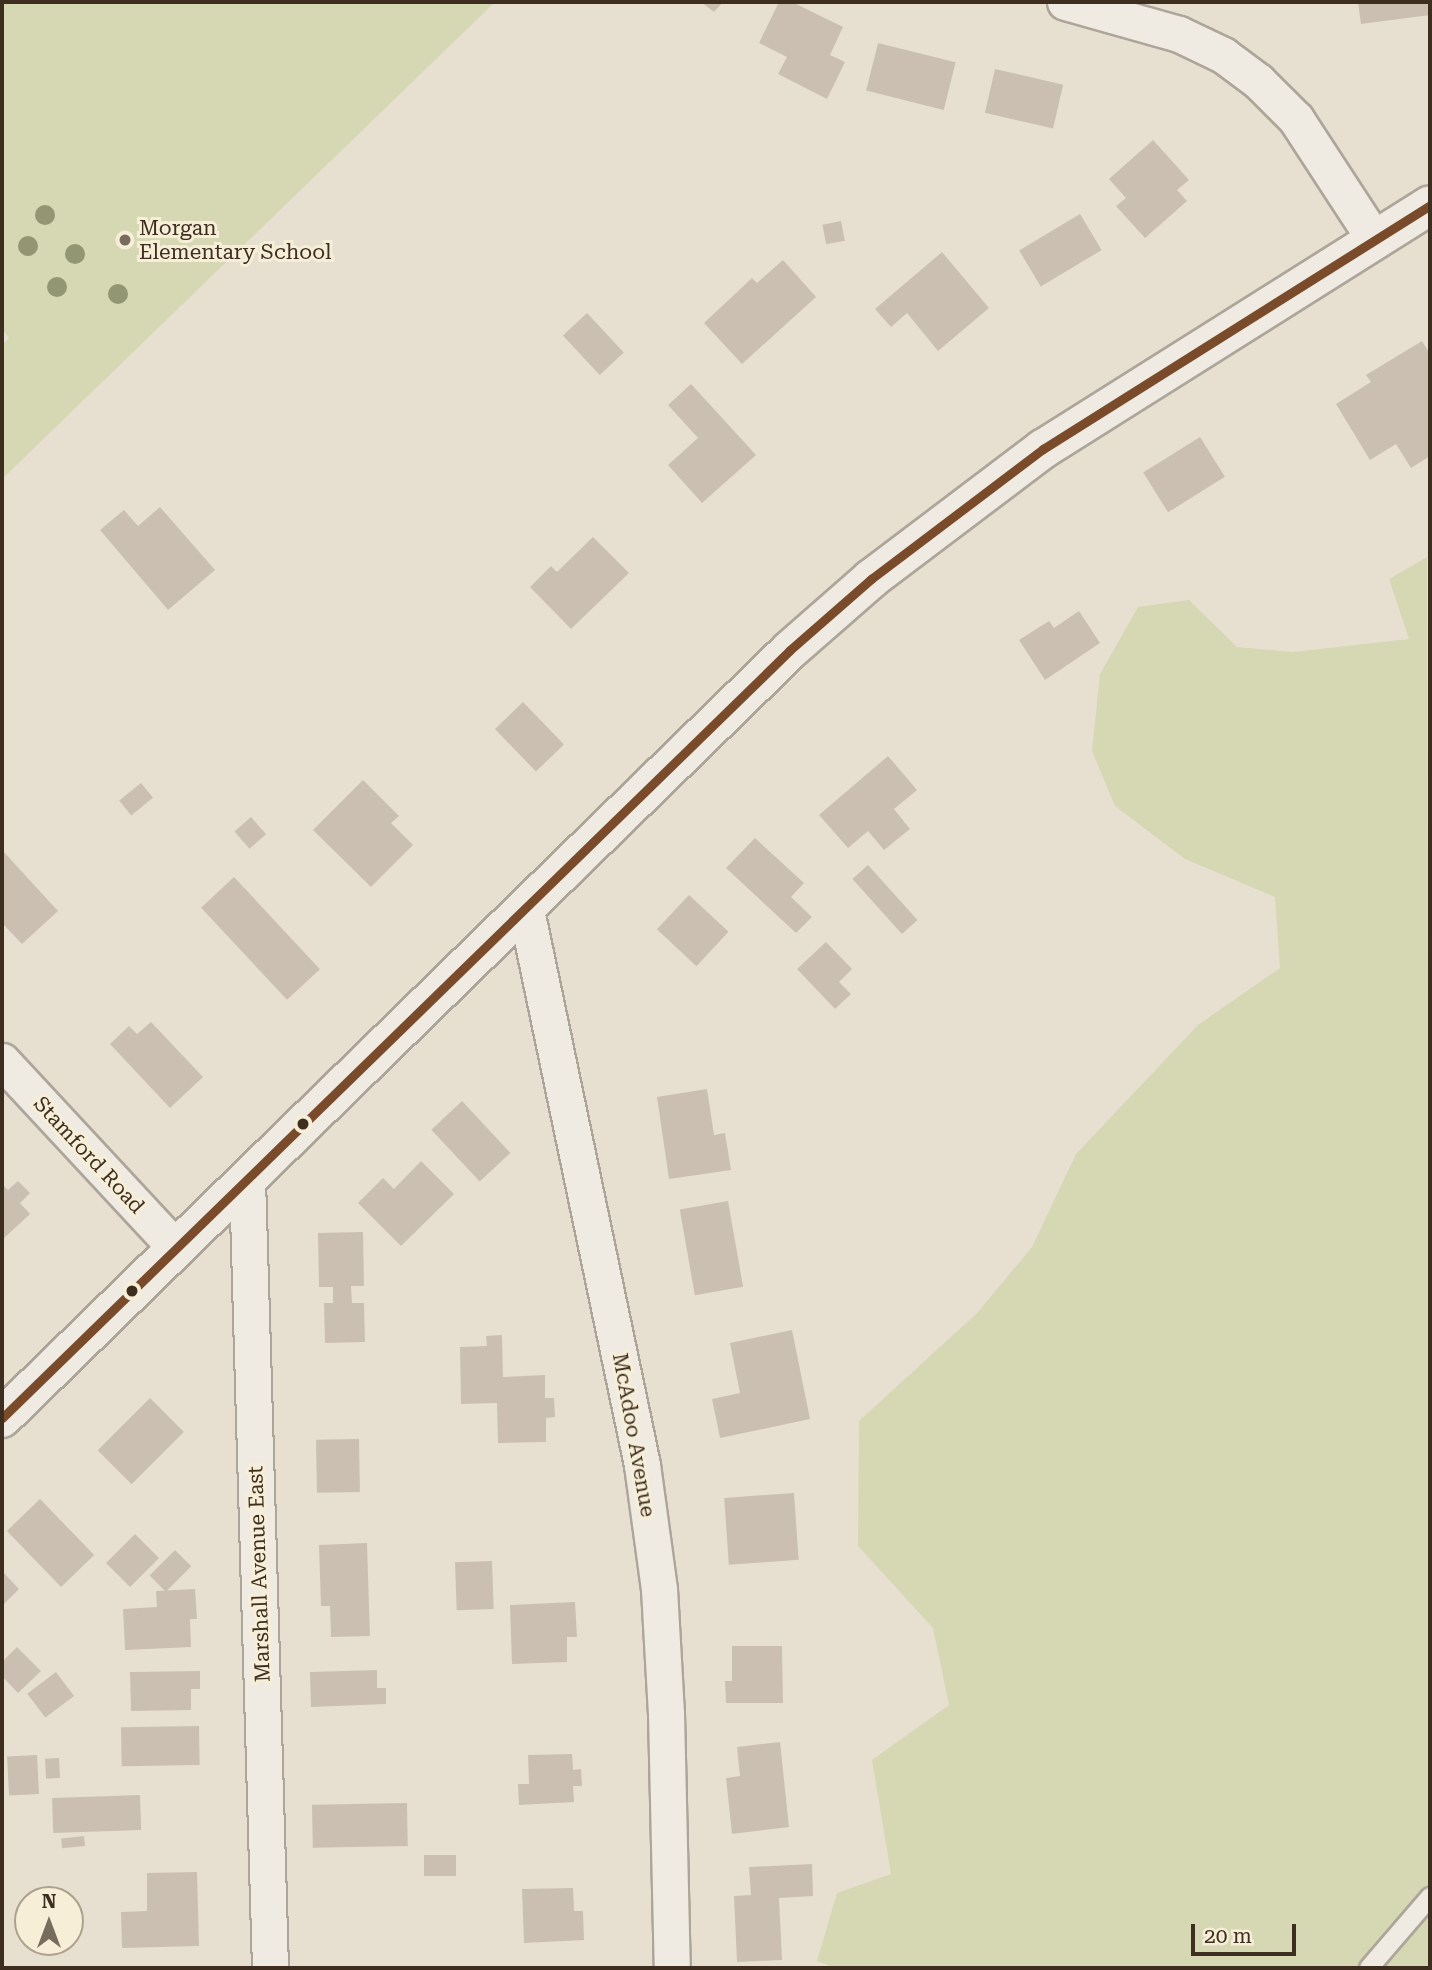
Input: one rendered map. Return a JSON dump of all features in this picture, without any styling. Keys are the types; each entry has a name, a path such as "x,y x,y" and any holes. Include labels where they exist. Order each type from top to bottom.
{"main road":[{"path":"2,1418 790,650 955,512 1043,449 1430,205"}],"street":[{"path":"1084,4 1179,34 1223,55 1258,81 1296,119 1375,240"},
{"name":"McAdoo Avenue","path":"526,910 642,1465 659,1590 666,1713 672,1968"},
{"name":"Stamford Road","path":"2,1061 176,1248"},
{"name":"Marshall Avenue East","path":"247,1179 270,1968"}],"lane":[{"path":"1369,1968 1430,1897"}],"green space":[{"name":"Morgan Elementary School","path":"2,2 495,2 2,479 2,345 9,338 2,329"},
{"path":"1427,557 1430,1968 835,1968 817,1961 837,1893 891,1874 872,1760 949,1705 933,1628 858,1546 859,1421 977,1313 1032,1247 1076,1154 1198,1025 1280,968 1275,897 1185,859 1115,806 1092,751 1100,674 1138,607 1189,600 1237,647 1293,652 1409,639 1389,579"}],"building":[{"path":"701,2 723,2 714,12"},
{"path":"779,2 792,2 843,27 830,55 845,62 827,99 778,74 787,57 759,43"},
{"path":"1358,2 1430,2 1430,15 1361,24"},
{"path":"878,43 956,62 944,110 866,91"},
{"path":"995,69 1063,85 1053,129 985,113"},
{"path":"1153,140 1189,180 1177,190 1187,201 1145,238 1116,206 1126,198 1109,179"},
{"path":"1080,214 1102,250 1041,287 1019,251"},
{"path":"841,221 845,241 826,244 822,225"},
{"path":"942,252 989,308 938,351 907,313 891,327 875,309"},
{"path":"783,260 816,297 742,364 704,323 752,278 757,283"},
{"path":"587,313 624,352 600,375 563,336"},
{"path":"1422,341 1430,354 1430,456 1411,468 1396,444 1370,460 1336,404 1371,382 1366,375"},
{"path":"691,384 756,455 702,503 668,465 698,438 668,405"},
{"path":"1200,437 1225,477 1168,512 1143,473"},
{"path":"160,507 215,570 168,610 100,530 124,510 138,526"},
{"path":"593,537 629,573 571,629 530,587 551,566 557,572"},
{"path":"1079,611 1100,643 1045,680 1019,640 1049,621 1054,628"},
{"path":"523,702 564,744 536,772 495,729"},
{"path":"888,756 917,790 894,809 910,829 884,850 868,831 848,848 819,815"},
{"path":"363,780 399,816 391,823 413,845 371,887 313,830"},
{"path":"141,783 153,798 131,815 119,801"},
{"path":"251,817 266,834 249,849 234,831"},
{"path":"755,838 804,883 791,897 812,917 796,933 726,868"},
{"path":"2,850 58,911 22,944 2,923"},
{"path":"868,865 918,920 902,934 852,879"},
{"path":"234,877 320,969 287,1000 201,908"},
{"path":"689,895 728,932 696,966 657,929"},
{"path":"826,942 852,969 839,982 851,994 835,1009 797,969"},
{"path":"151,1022 203,1077 170,1108 110,1044 129,1026 137,1034"},
{"path":"707,1089 714,1135 725,1133 731,1170 669,1179 657,1097"},
{"path":"462,1101 510,1153 480,1182 431,1130"},
{"path":"421,1161 454,1194 401,1246 358,1203 383,1178 394,1189"},
{"path":"18,1181 30,1193 20,1203 30,1214 2,1240 2,1184 8,1190"},
{"path":"728,1201 743,1287 695,1295 680,1210"},
{"path":"363,1232 364,1286 351,1286 352,1303 364,1303 365,1342 325,1343 324,1303 333,1303 333,1287 319,1287 318,1233"},
{"path":"792,1330 810,1419 720,1438 712,1399 740,1393 730,1343"},
{"path":"502,1335 503,1377 545,1375 545,1398 554,1398 555,1417 546,1418 546,1442 498,1443 497,1403 461,1404 460,1347 487,1346 486,1336"},
{"path":"150,1398 184,1432 132,1484 98,1450"},
{"path":"359,1439 360,1492 317,1493 316,1440"},
{"path":"794,1493 799,1560 729,1565 724,1498"},
{"path":"40,1499 94,1555 61,1587 7,1531"},
{"path":"135,1534 159,1558 130,1587 106,1563"},
{"path":"367,1543 370,1636 331,1637 330,1606 321,1606 319,1545"},
{"path":"175,1550 191,1566 166,1592 150,1575"},
{"path":"492,1561 494,1609 457,1610 455,1562"},
{"path":"2,1571 19,1589 2,1606"},
{"path":"195,1589 197,1619 190,1619 191,1647 125,1650 123,1609 157,1607 156,1591"},
{"path":"575,1602 577,1637 567,1637 567,1662 512,1664 510,1605"},
{"path":"732,1646 782,1646 783,1703 726,1703 725,1681 732,1681"},
{"path":"17,1647 41,1671 18,1693 2,1676 2,1662"},
{"path":"377,1670 377,1688 386,1688 386,1704 311,1707 310,1672"},
{"path":"200,1671 200,1689 191,1689 191,1710 131,1711 130,1672"},
{"path":"56,1672 74,1696 45,1718 27,1694"},
{"path":"199,1726 200,1765 122,1766 121,1727"},
{"path":"780,1742 789,1827 732,1834 726,1778 740,1776 737,1747"},
{"path":"572,1754 573,1770 581,1769 582,1786 573,1786 574,1802 519,1805 518,1784 529,1784 528,1755"},
{"path":"37,1755 39,1794 9,1796 7,1757"},
{"path":"59,1758 60,1778 46,1779 45,1759"},
{"path":"140,1795 141,1830 53,1833 52,1798"},
{"path":"407,1803 408,1846 313,1848 312,1805"},
{"path":"84,1836 85,1846 62,1848 61,1838"},
{"path":"424,1855 456,1855 456,1876 424,1876"},
{"path":"812,1864 813,1896 779,1898 782,1960 737,1962 734,1896 751,1895 749,1867"},
{"path":"197,1872 199,1946 122,1948 121,1912 147,1911 147,1873"},
{"path":"573,1888 574,1911 583,1911 584,1940 524,1943 522,1889"}],"transit line":[{"path":"2,1418 790,650 871,579 1043,449 1430,205"}],"place":[{"name":"Morgan Elementary School","path":"125,240"}]}
